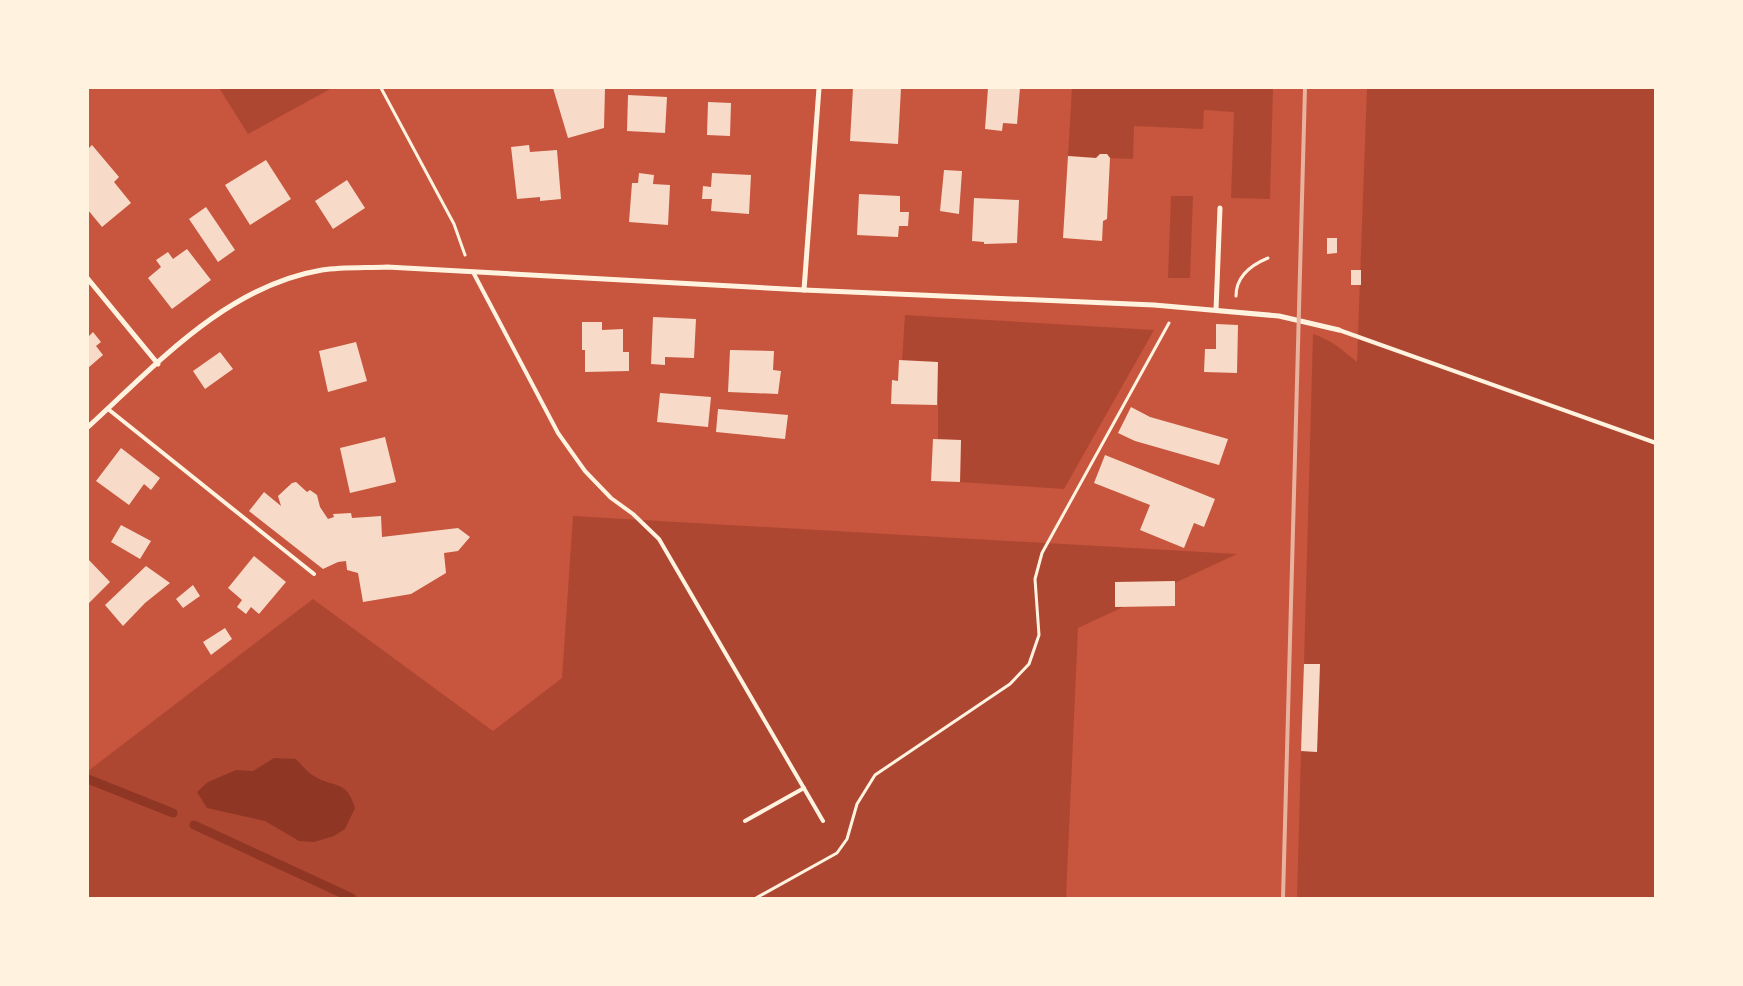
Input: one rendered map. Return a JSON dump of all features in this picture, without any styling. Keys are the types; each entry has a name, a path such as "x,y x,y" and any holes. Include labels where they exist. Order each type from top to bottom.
{"street":[{"path":"804,290 819,88"},
{"path":"1216,310 1220,208"},
{"path":"88,427 197,329 237,302 280,282 322,270 387,267 804,290 1154,305 1236,311 1299,319 1339,330"},
{"path":"88,279 158,364"}],"lane":[{"path":"473,272 558,434 585,471 611,498 633,514 659,539 823,820"},
{"path":"1339,330 1656,443"},
{"path":"108,409 314,574"},
{"path":"745,821 804,788"}],"path":[{"path":"380,88 454,224 473,272"},
{"path":"1236,311 1236,284 1254,264 1268,258"},
{"path":"756,898 837,853 847,839 856,804 875,775 1010,684 1029,664 1039,635 1035,579 1042,553 1177,308"}],"shaded area":[{"path":"219,88 332,88 248,134"},
{"path":"1072,88 1273,88 1270,199 1231,198 1234,112 1204,110 1203,129 1134,126 1133,159 1110,158 1107,154 1100,154 1096,158 1068,156"},
{"path":"1367,88 1655,88 1655,898 1297,898 1301,751 1317,752 1320,664 1304,664 1313,334 1331,342 1357,362"},
{"path":"1171,196 1193,196 1190,278 1168,278"},
{"path":"905,315 1154,330 1064,489 960,482 961,440 938,439 938,362 902,361"},
{"path":"573,516 1237,554 1078,628 1066,898 88,898 88,771 313,599 493,731 562,678"},
{"path":"274,758 296,759 314,776 339,786 348,793 355,808 345,829 334,836 314,842 299,841 265,821 207,808 197,792 208,782 236,770 253,771"}],"building":[{"path":"553,88 605,88 604,128 568,138"},
{"path":"853,88 901,88 898,144 850,141"},
{"path":"988,88 1020,88 1017,124 1003,123 1002,131 985,129"},
{"path":"628,95 667,97 665,133 627,131"},
{"path":"708,102 731,103 730,136 707,135"},
{"path":"92,145 119,177 114,182 131,203 102,227 88,210 88,149"},
{"path":"529,145 530,152 557,150 561,199 540,201 540,197 517,199 511,147"},
{"path":"1100,154 1107,154 1110,158 1107,219 1103,221 1102,241 1063,238 1068,156 1096,158"},
{"path":"266,160 291,199 250,225 225,185"},
{"path":"944,170 962,171 959,214 940,211"},
{"path":"639,173 654,175 653,184 670,185 668,225 629,222 632,183 638,183"},
{"path":"712,173 751,175 749,214 711,211 712,199 702,199 703,186 711,187"},
{"path":"347,180 365,208 333,229 315,201"},
{"path":"859,194 900,196 900,212 909,212 908,226 899,226 898,237 857,235"},
{"path":"974,198 1019,200 1017,243 984,244 984,242 972,241"},
{"path":"206,207 235,250 218,262 189,219"},
{"path":"1327,238 1337,238 1337,253 1327,254"},
{"path":"187,249 211,280 172,309 148,278 161,267 156,260 168,252 173,259"},
{"path":"1351,270 1361,270 1361,285 1351,285"},
{"path":"653,317 696,319 694,358 665,357 665,365 651,364"},
{"path":"582,322 602,322 602,330 623,329 623,352 629,352 629,371 585,372 585,350 582,350"},
{"path":"1216,324 1238,325 1237,373 1204,372 1205,349 1216,349"},
{"path":"93,332 101,342 96,346 103,355 88,368 88,337"},
{"path":"356,342 367,381 328,392 319,351"},
{"path":"730,350 774,351 773,370 781,371 778,394 728,392"},
{"path":"220,352 233,369 205,389 193,371"},
{"path":"899,360 938,362 937,405 891,404 892,380 898,381"},
{"path":"660,393 711,397 708,427 657,422"},
{"path":"1131,407 1150,417 1228,439 1219,465 1135,441 1118,433"},
{"path":"718,409 788,415 785,439 716,432"},
{"path":"385,437 396,482 350,493 340,448"},
{"path":"933,439 961,440 960,482 931,481"},
{"path":"121,448 160,478 151,490 144,484 129,505 96,481"},
{"path":"1105,455 1215,499 1204,527 1194,523 1184,548 1140,530 1150,505 1094,483"},
{"path":"296,482 307,492 310,490 317,495 320,507 328,519 334,517 333,514 351,513 352,518 381,516 382,537 458,528 470,537 458,551 444,553 446,573 411,594 363,602 358,573 347,570 346,561 338,562 323,569 249,511 264,492 281,506 278,496 292,483"},
{"path":"121,525 151,541 140,559 111,542"},
{"path":"254,556 286,582 259,614 251,607 246,614 237,607 242,600 228,588"},
{"path":"88,559 110,582 88,604"},
{"path":"146,566 170,583 145,603 123,626 105,605"},
{"path":"1175,581 1175,606 1115,607 1115,582"},
{"path":"193,585 200,596 183,608 176,599"},
{"path":"225,628 232,639 211,655 203,642"},
{"path":"1304,664 1320,664 1317,752 1301,751"}],"waterway":[{"path":"88,779 173,813"},
{"path":"194,825 352,898"}],"railway":[{"path":"1283,898 1305,88"}]}
